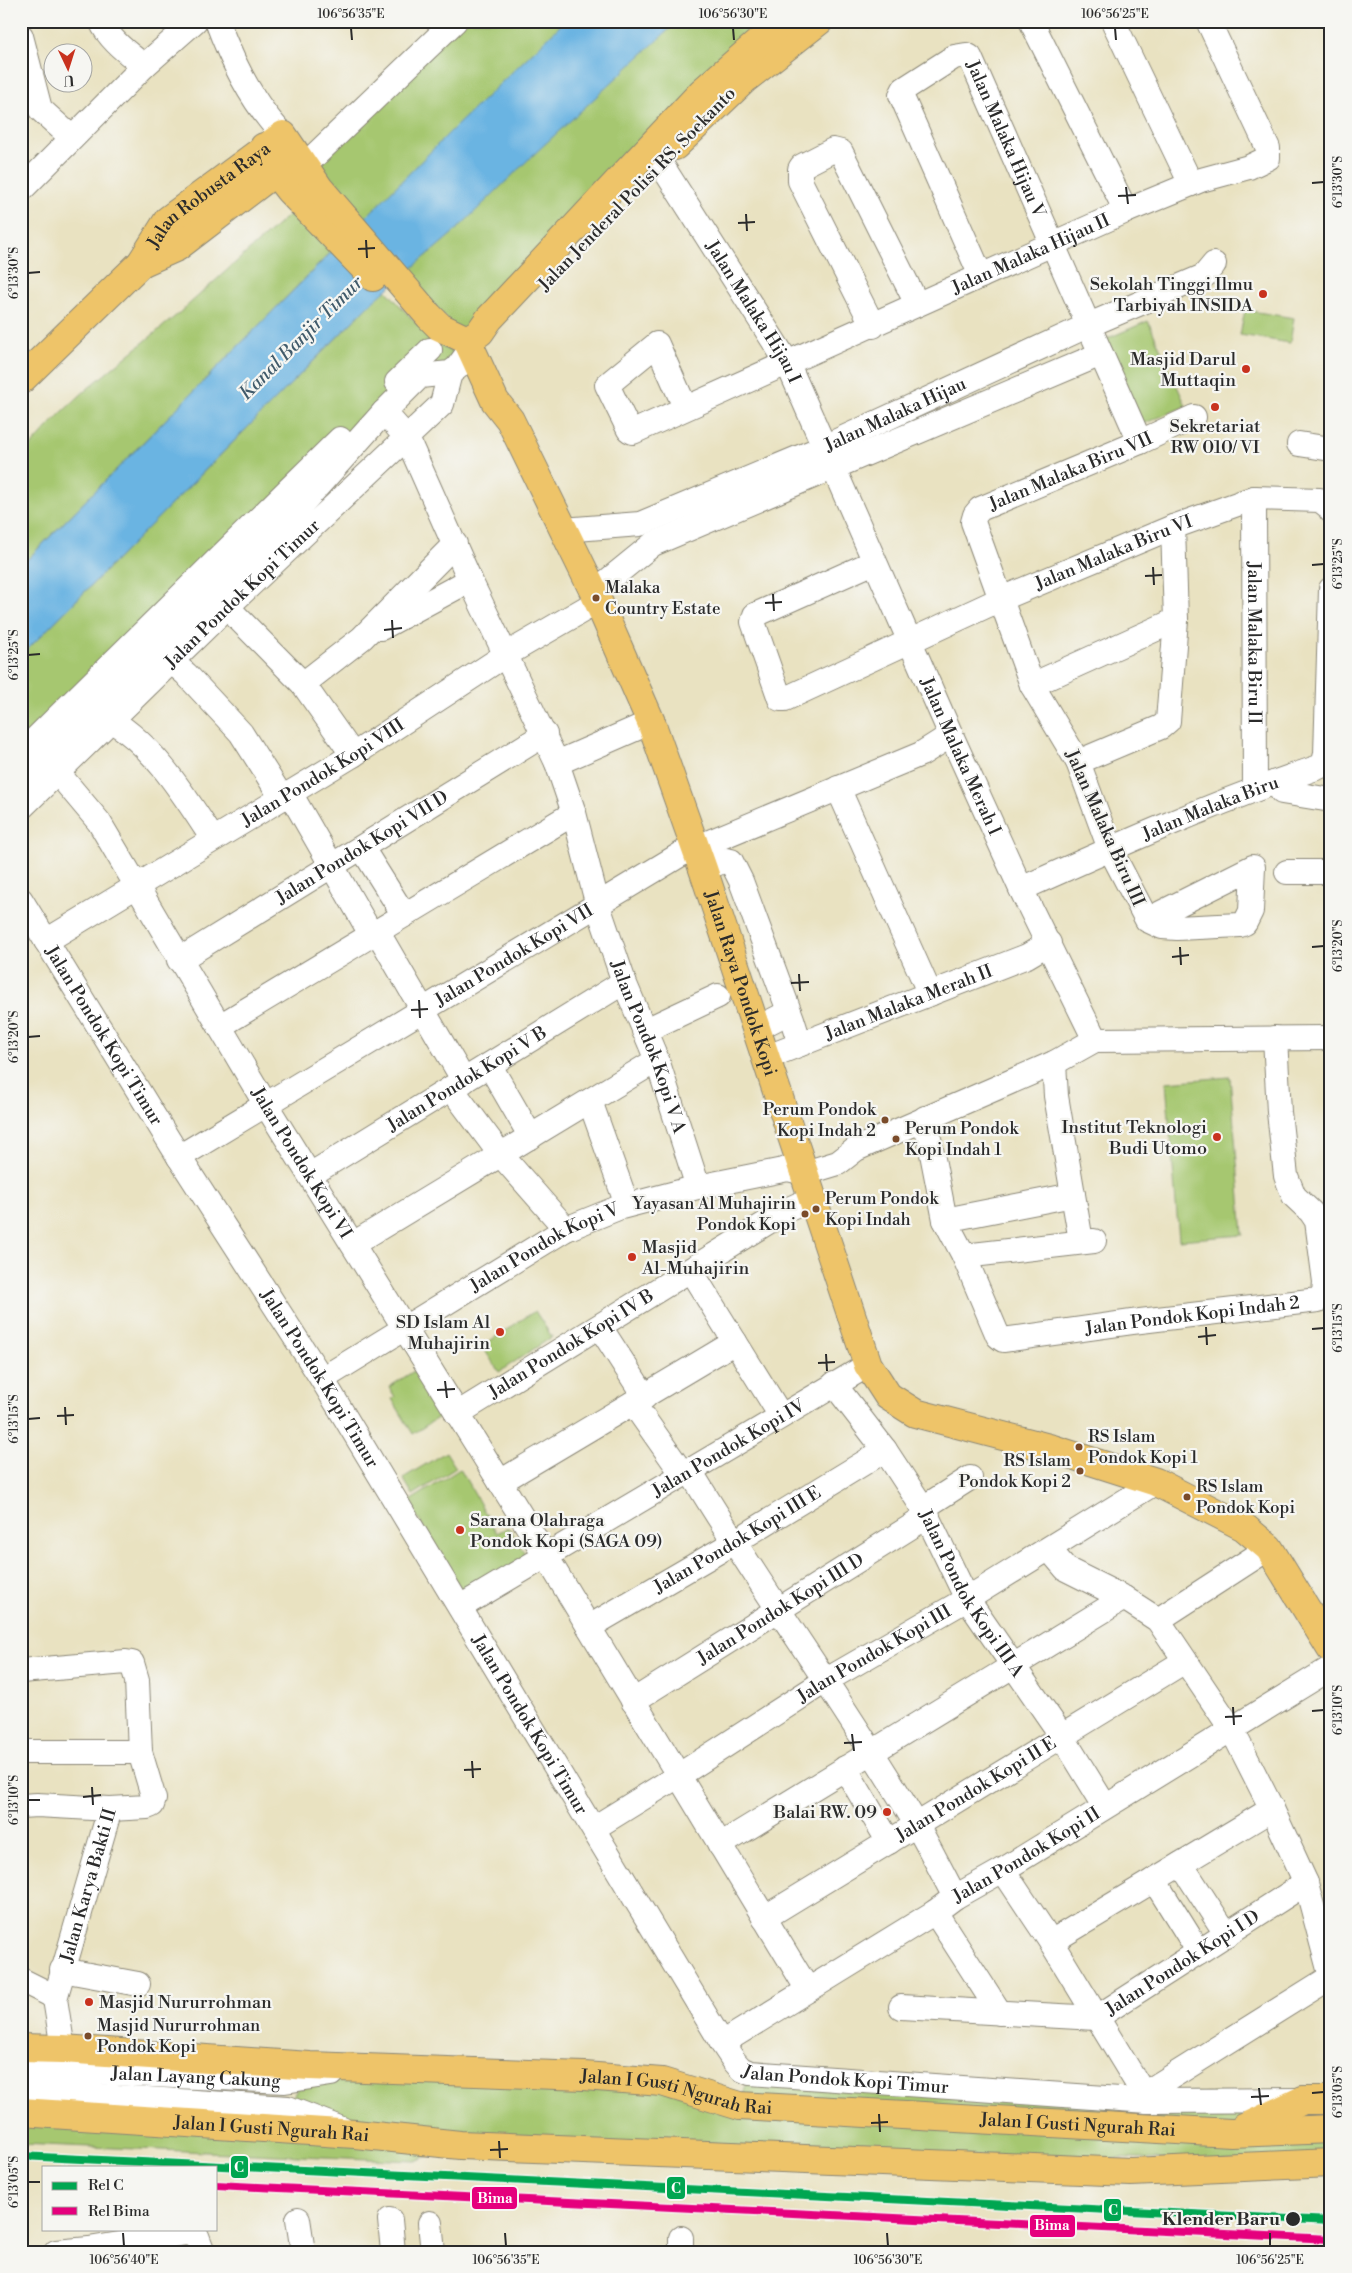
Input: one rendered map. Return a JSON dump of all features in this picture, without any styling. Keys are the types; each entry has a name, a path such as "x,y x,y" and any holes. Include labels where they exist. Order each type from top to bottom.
{"main road":[{"name":"Jalan Jenderal Polisi RS. Soekanto","path":"471,351 489,319 702,92 782,32 819,21"},
{"name":"Jalan Jenderal Polisi RS. Soekanto","path":"471,351 501,329 659,161 745,79 782,32"},
{"path":"273,143 427,331 440,327 471,351"},
{"name":"Jalan Robusta Raya","path":"21,380 141,263 177,247 273,143 308,186"},
{"name":"Jalan Raya Pondok Kopi","path":"471,351 511,392 510,420 596,597 650,722 699,858 756,1029 801,1175 868,1365 888,1396 915,1413 1052,1449 1156,1482 1244,1527 1269,1548 1331,1649"},
{"name":"Jalan I Gusti Ngurah Rai","path":"21,2048 369,2068 584,2076 662,2082 740,2106 1230,2133 1331,2129"},
{"path":"1230,2133 1302,2100 1331,2100"},
{"name":"Jalan I Gusti Ngurah Rai","path":"21,2112 355,2134 505,2148 1132,2172 1331,2162"}],"street":[{"path":"101,21 107,33 144,66"},
{"path":"21,190 144,66 195,21"},
{"path":"217,21 233,64 273,143"},
{"path":"308,186 456,21"},
{"path":"1031,21 1126,211"},
{"path":"1113,21 1191,184"},
{"name":"Jalan Malaka Hijau II","path":"686,407 873,326 917,304 1126,211 1191,184 1249,167 1268,158 1268,148 1213,26"},
{"path":"21,36 31,112 72,138"},
{"name":"Jalan Malaka Hijau V","path":"981,276 901,99 904,89 954,57 966,54 970,57 1140,442"},
{"path":"873,326 800,181 800,169 802,166 833,150 841,152 917,304"},
{"name":"Jalan Malaka Hijau I","path":"659,161 787,362 828,458"},
{"name":"Jalan Malaka Hijau","path":"596,597 651,547 828,458 963,383 1089,325 1204,276 1214,264"},
{"path":"21,753 427,331"},
{"name":"Jalan Pondok Kopi Timur","path":"21,782 292,514 384,412 420,376 471,351"},
{"name":"Jalan Pondok Kopi Timur","path":"21,808 56,772 112,721 227,606 442,404 471,351"},
{"name":"Jalan Malaka Hijau","path":"563,530 641,523 976,407 1101,354"},
{"path":"963,383 976,407"},
{"name":"Jalan Pondok Kopi V A","path":"384,412 407,438 470,580 507,654 557,763 574,813 598,906 624,982 656,1060 698,1187"},
{"name":"Jalan Malaka Biru VII","path":"1001,599 973,522 975,515 980,509 1140,442 1194,416"},
{"path":"1299,444 1331,449"},
{"name":"Jalan Malaka Merah I","path":"828,458 1021,889 1095,1040"},
{"name":"Jalan Malaka Biru VI","path":"874,562 755,615 753,622 778,697 785,699 910,643 1001,599 1173,527 1254,498 1320,500 1329,505"},
{"name":"Jalan Malaka Biru II","path":"1254,498 1255,789"},
{"path":"641,523 651,547"},
{"path":"1078,762 1161,727 1168,721 1176,620 1173,527"},
{"path":"303,684 403,607 455,544"},
{"path":"403,607 470,580"},
{"name":"Jalan Malaka Biru","path":"1021,889 1110,849 1255,789 1320,767 1324,762 1326,754 1331,589"},
{"name":"Jalan Pondok Kopi VIII","path":"46,941 353,755 596,597"},
{"name":"Jalan Malaka Biru III","path":"1001,599 1032,685 1078,762 1110,849 1147,920"},
{"path":"227,606 303,684 353,755"},
{"path":"1032,685 1176,620"},
{"path":"172,662 186,674 242,733 286,796 423,1010 457,1084 500,1155 566,1229"},
{"path":"112,721 129,731 174,781 213,839"},
{"path":"557,763 650,722"},
{"name":"Jalan Pondok Kopi VII D","path":"179,960 545,734"},
{"path":"699,858 838,788 921,754 951,735"},
{"name":"Jalan Pondok Kopi VI","path":"56,772 99,822 266,1105 546,1556 808,1990"},
{"path":"838,788 930,994"},
{"path":"1282,792 1331,800"},
{"path":"220,1026 574,813"},
{"path":"362,848 404,915"},
{"path":"699,858 731,861 741,881 800,1044"},
{"name":"Jalan Pondok Kopi VII","path":"180,1157 598,906 699,858"},
{"path":"1287,872 1331,872"},
{"name":"Jalan Pondok Kopi Timur","path":"21,900 180,1157 322,1379 722,2043 741,2069 750,2073 1146,2098 1302,2100"},
{"name":"Jalan Malaka Merah II","path":"765,1058 1027,956 1049,943"},
{"name":"Jalan Pondok Kopi V B","path":"310,1175 624,982"},
{"path":"644,1032 718,996"},
{"path":"756,1029 789,1012"},
{"name":"Jalan Pondok Kopi Indah 2","path":"925,1118 945,1220 964,1256 998,1336 1003,1340 1318,1300 1322,1297 1325,1282 1317,1221 1311,1212 1294,1196 1286,1176 1279,1112 1275,1038"},
{"path":"801,1175 838,1163 856,1149 1054,1063 1095,1040 1331,1038"},
{"path":"353,1244 656,1060"},
{"path":"964,1256 1088,1241 1073,1195 1056,1096 1054,1063"},
{"path":"490,1066 531,1137"},
{"path":"590,1101 627,1205"},
{"name":"Jalan Pondok Kopi V","path":"322,1379 566,1229 599,1214 698,1187 801,1175"},
{"name":"Jalan Pondok Kopi IV B","path":"458,1414 789,1209 801,1175"},
{"path":"945,1220 1073,1195"},
{"path":"691,1271 781,1416"},
{"path":"600,1327 639,1400 872,1752 916,1825 955,1898"},
{"path":"500,1482 735,1342"},
{"name":"Jalan Pondok Kopi IV","path":"460,1607 686,1471 868,1365"},
{"name":"Jalan Pondok Kopi III A","path":"834,1384 885,1450 925,1512 968,1599 1062,1736 1105,1806"},
{"name":"Jalan Pondok Kopi III E","path":"589,1627 733,1543 885,1450"},
{"name":"Jalan Pondok Kopi III D","path":"633,1701 779,1610 925,1512 970,1478"},
{"name":"Jalan Pondok Kopi III","path":"594,1828 678,1776 825,1680 968,1599 1156,1482"},
{"path":"1158,1620 1269,1548"},
{"path":"1003,1870 1051,1942 1146,2098 1331,1977 1306,1883 1272,1809 1232,1730 1158,1620 1124,1598 1066,1569 1049,1549"},
{"path":"720,1845 1124,1598"},
{"name":"Jalan Pondok Kopi II E","path":"764,1918 1185,1660"},
{"path":"21,1671 126,1662 132,1664 137,1680 140,1752 154,1800 147,1807 110,1809"},
{"name":"Jalan Pondok Kopi II","path":"722,2043 1331,1668"},
{"path":"21,1752 140,1752"},
{"path":"845,1768 889,1842"},
{"name":"Jalan Karya Bakti II","path":"21,1806 37,1805 110,1809 55,1999 63,2049"},
{"path":"1051,1942 1272,1809"},
{"path":"1182,1864 1227,1934"},
{"path":"1154,1880 1199,1952"},
{"name":"Jalan Pondok Kopi I D","path":"900,2007 1096,2018 1306,1883"},
{"path":"936,1912 1000,2013"},
{"path":"62,1970 138,1984"},
{"path":"21,1980 55,1999"},
{"name":"Jalan Layang Cakung","path":"21,2069 285,2081 369,2068"},
{"name":"Jalan Layang Cakung","path":"21,2091 288,2108 355,2134"},
{"path":"298,2219 304,2252"},
{"path":"390,2220 393,2252"},
{"path":"430,2223 434,2252"},
{"path":"56,2252 89,2250 186,2233 197,2236 203,2252"}],"green space":[{"path":"455,21 819,21 775,29 467,340 304,166"},
{"path":"302,203 342,241 21,566 21,457 60,414 87,389 178,314"},
{"path":"385,289 431,337 442,346 465,357 420,376 21,782 21,656"},
{"path":"1245,310 1294,318 1290,343 1240,335"},
{"path":"1148,321 1186,406 1143,424 1106,339"},
{"path":"1230,1077 1243,1235 1179,1240 1166,1082"},
{"path":"535,1311 552,1337 499,1372 482,1346"},
{"path":"414,1371 442,1415 413,1434 392,1399 395,1397 389,1387"},
{"name":"Sarana Olahraga Pondok Kopi (SAGA 09)","path":"446,1452 456,1468 413,1495 403,1478"},
{"name":"Sarana Olahraga Pondok Kopi (SAGA 09)","path":"460,1469 497,1533 508,1527 527,1557 464,1594 408,1502"},
{"path":"750,2073 1331,2100 1331,2163 460,2145 415,2161 21,2144 21,2112 288,2108 302,2078 584,2076 740,2105"}],"water":[{"name":"Kanal Banjir Timur","path":"565,21 678,21 530,158 453,233 369,305 21,656 21,566 452,130"}],"rail line":[{"name":"C","path":"21,2156 1331,2221"},
{"name":"Bima","path":"218,2185 1331,2239"}],"place":[{"name":"Sekolah Tinggi Ilmu Tarbiyah INSIDA","path":"1263,294"},
{"name":"Masjid Darul Muttaqin","path":"1246,369"},
{"name":"Sekretariat RW 010/ VI","path":"1215,407"},
{"name":"Malaka Country Estate","path":"596,598"},
{"name":"Perum Pondok Kopi Indah 2","path":"885,1120"},
{"name":"Institut Teknologi Budi Utomo","path":"1217,1137"},
{"name":"Perum Pondok Kopi Indah 1","path":"896,1139"},
{"name":"Perum Pondok Kopi Indah","path":"816,1209"},
{"name":"Yayasan Al Muhajirin Pondok Kopi","path":"805,1214"},
{"name":"Masjid Al-Muhajirin","path":"632,1257"},
{"name":"SD Islam Al Muhajirin","path":"500,1332"},
{"name":"RS Islam Pondok Kopi 1","path":"1079,1447"},
{"name":"RS Islam Pondok Kopi 2","path":"1080,1471"},
{"name":"RS Islam Pondok Kopi","path":"1187,1497"},
{"name":"Sarana Olahraga Pondok Kopi (SAGA 09)","path":"460,1530"},
{"name":"Balai RW. 09","path":"887,1812"},
{"name":"Masjid Nururrohman","path":"89,2002"},
{"name":"Masjid Nururrohman Pondok Kopi","path":"88,2036"},
{"name":"Klender Baru","path":"1293,2219"}]}
